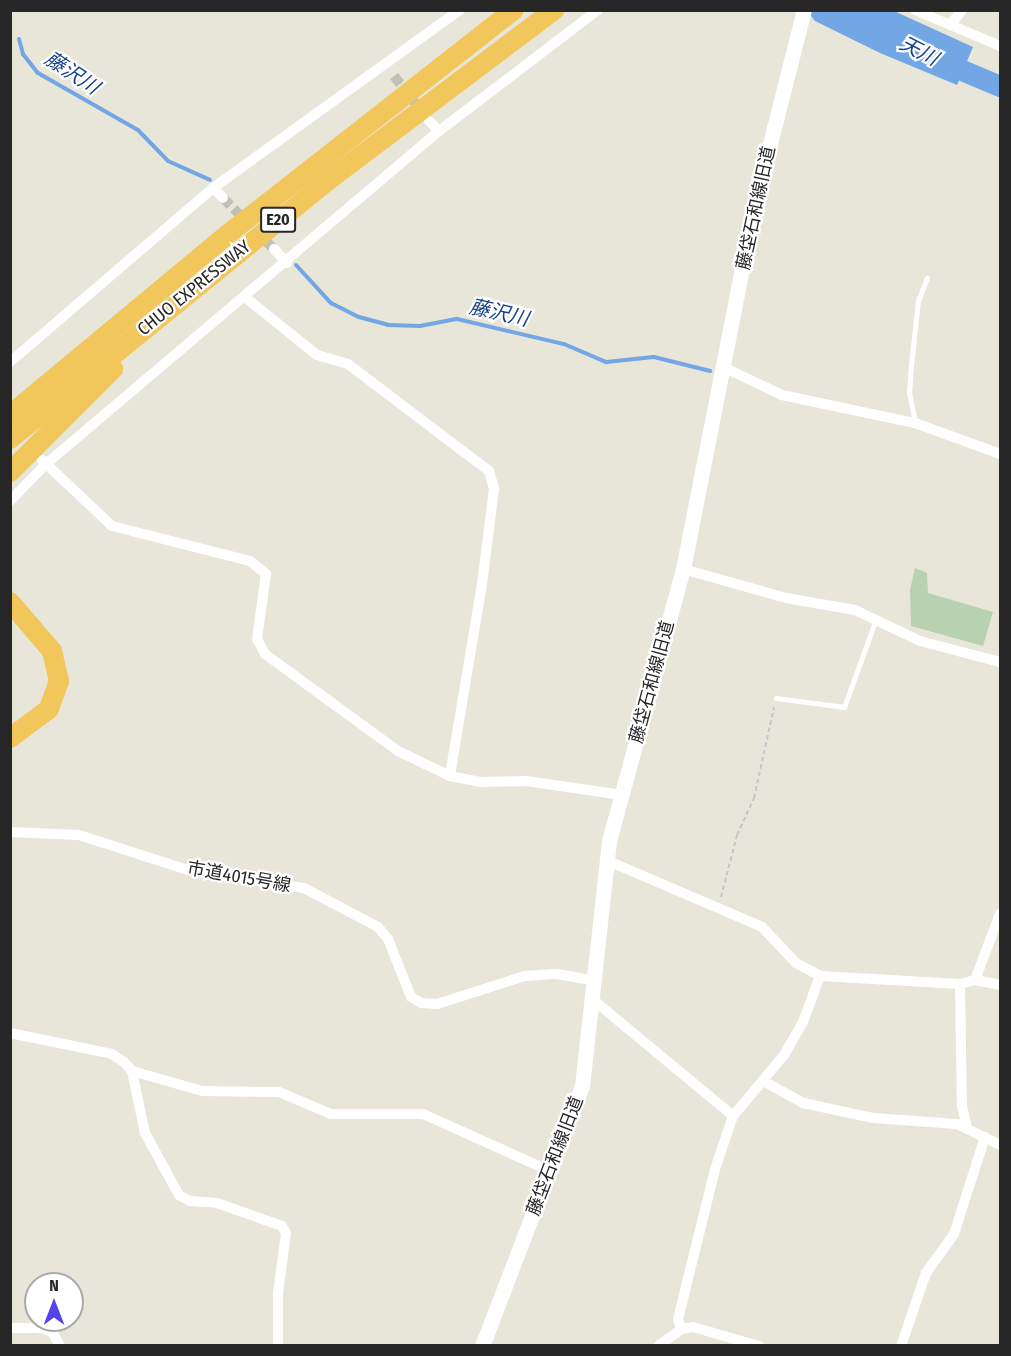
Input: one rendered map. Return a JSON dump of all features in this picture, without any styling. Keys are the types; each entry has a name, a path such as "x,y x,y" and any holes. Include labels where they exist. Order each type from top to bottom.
{"highway":[{"name":"CHUO EXPRESSWAY","path":"10,415 228,234 514,10"},
{"name":"CHUO EXPRESSWAY","path":"10,439 195,286 554,10"},
{"path":"10,397 228,234"},
{"path":"10,472 40,457 195,286"},
{"path":"10,602 52,651 58,681 49,710 10,738"}],"street":[{"path":"10,362 213,188 386,66 460,10"},
{"path":"950,25 962,10"},
{"path":"917,11 1000,46"},
{"path":"10,501 40,457 246,298 439,131 592,12"},
{"name":"藤垈石和線旧道","path":"482,1346 582,1086 606,860 683,568 753,211 801,13"},
{"path":"386,66 394,76"},
{"path":"429,121 439,131"},
{"path":"213,188 223,198"},
{"path":"274,249 287,263"},
{"path":"246,298 317,355 348,364 489,471 494,489 483,584 450,776"},
{"path":"723,367 782,395 915,423 1000,454"},
{"path":"40,457 112,526 250,561 266,574 257,639 265,654 398,751 450,776 482,782 526,782 622,795"},
{"path":"683,568 786,598 855,609 875,622 920,641 1000,662"},
{"name":"市道4015号線","path":"10,832 80,836 185,869 304,888 378,927 388,939 411,997 422,1003 436,1004 525,976 557,974 592,980"},
{"path":"606,860 719,906 762,927 795,963 820,976 960,984 975,980 1000,986"},
{"path":"975,980 1000,914"},
{"path":"681,1329 678,1319 715,1169 733,1116 764,1081 803,1022 820,976"},
{"path":"960,984 962,1106 968,1127"},
{"path":"591,998 733,1116"},
{"path":"10,1033 112,1054 132,1071 202,1092 279,1092 331,1114 423,1114 550,1171"},
{"path":"132,1071 145,1133 179,1195 190,1201 217,1203 282,1226 286,1233 278,1293 278,1346"},
{"path":"764,1081 803,1103 840,1111 968,1127 1000,1144"},
{"path":"901,1346 926,1273 954,1234 985,1137"},
{"path":"658,1346 681,1329 693,1327 733,1342 759,1346"},
{"path":"10,1328 42,1328 53,1333 60,1346"}],"lane":[{"path":"915,423 909,393 911,365 918,301 927,278"},
{"path":"10,462 40,457"},
{"path":"776,698 844,707 875,622"}],"path":[{"path":"719,906 737,835 754,798 776,698"}],"green space":[{"path":"915,568 927,573 928,593 993,612 983,646 911,626 910,590"}],"water":[{"path":"807,11 894,11 973,47 957,85 880,53 815,21"}],"waterway":[{"name":"藤沢川","path":"19,39 23,54 38,73 138,130 168,161 210,180"},
{"name":"天川","path":"938,60 1000,86"},
{"name":"藤沢川","path":"296,265 331,303 359,317 388,325 420,326 457,319 564,344 606,362 654,357 710,371"}],"tunnel":[{"path":"394,76 423,113"},
{"path":"223,198 274,249"}]}
